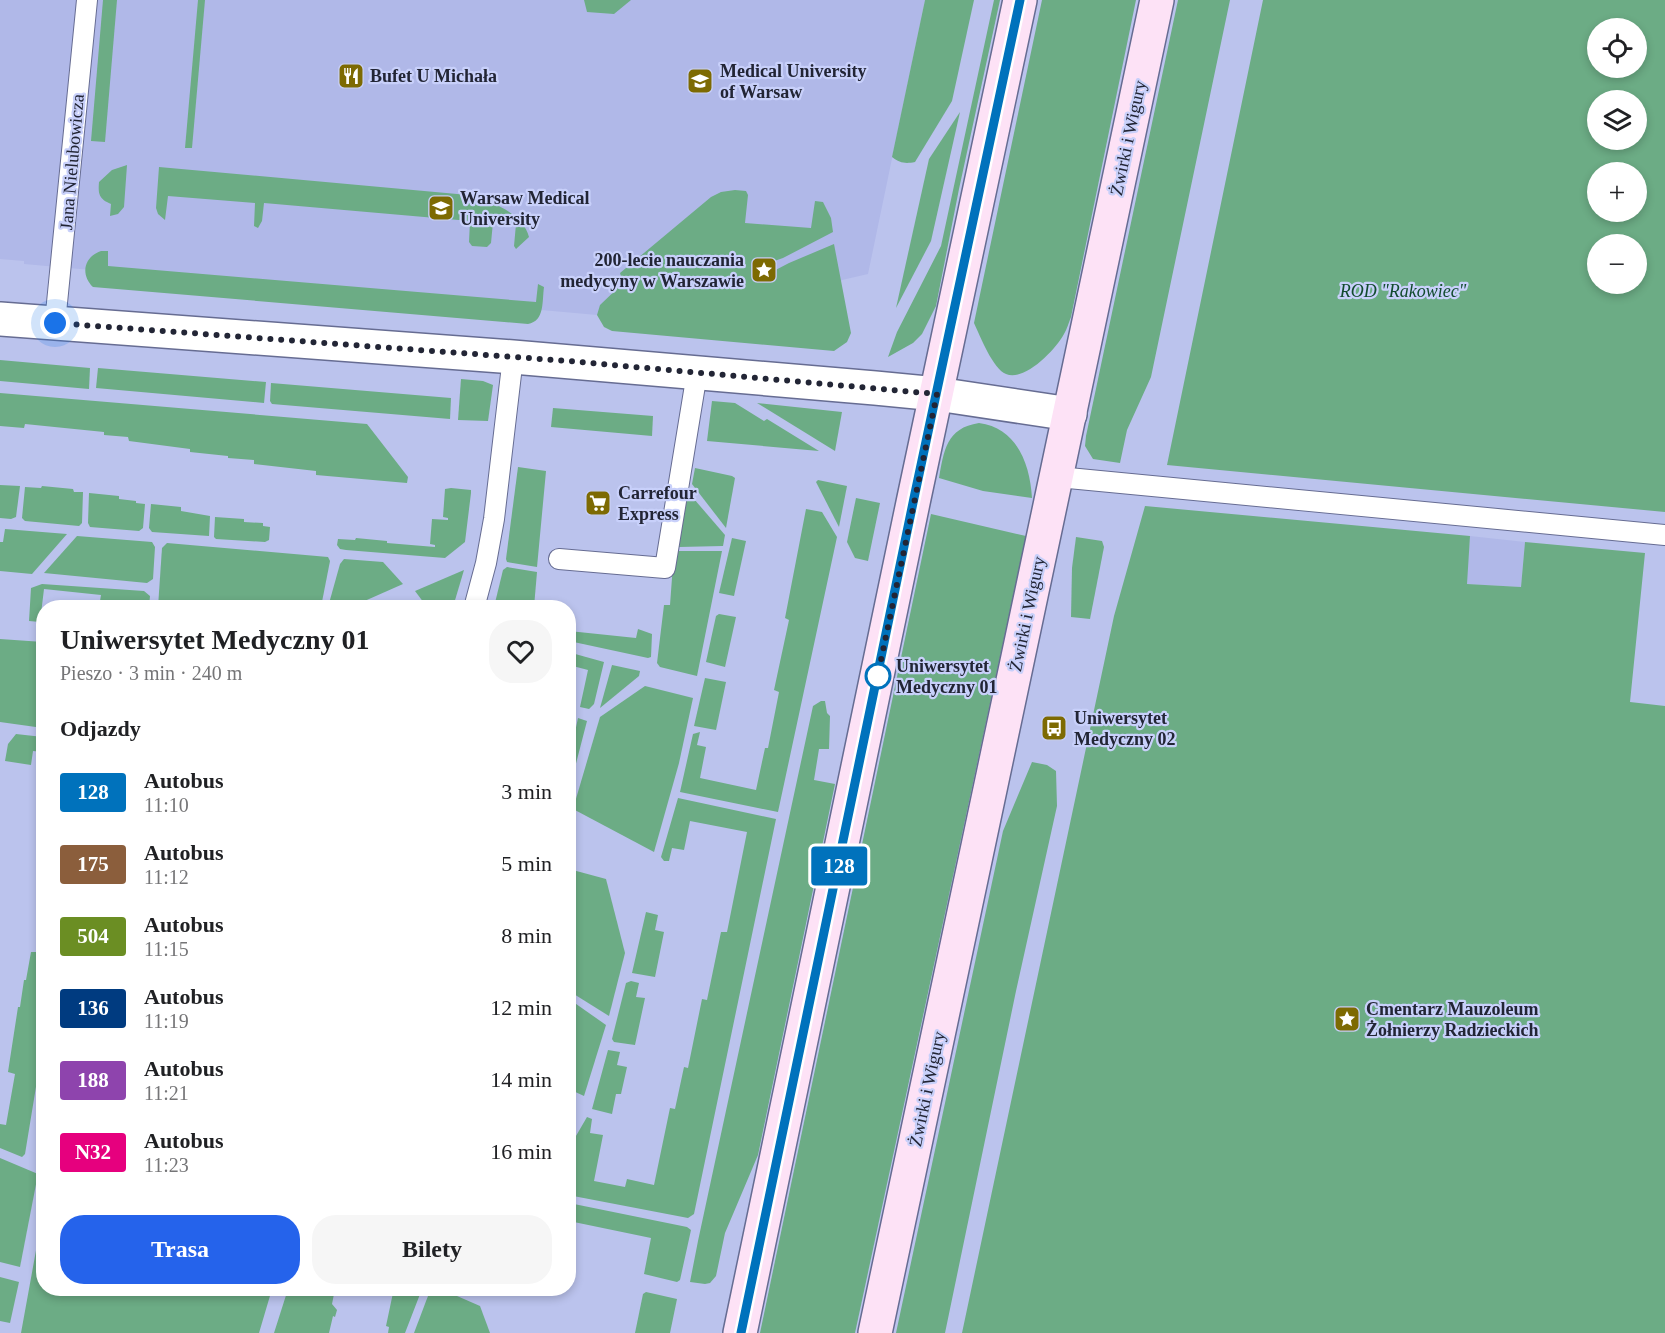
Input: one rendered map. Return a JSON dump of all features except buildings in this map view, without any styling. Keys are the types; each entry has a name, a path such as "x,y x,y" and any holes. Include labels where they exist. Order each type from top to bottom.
{"main road":[{"path":"741,1333 1020,0"},
{"name":"Żwirki i Wigury","path":"875,1333 1008,699 1058,477 1157,0"}],"street":[{"path":"0,319 513,357 937,394 1070,414"}],"lane":[{"name":"Jana Nielubowicza","path":"55,323 87,0"},
{"path":"476,600 494,519 513,357"},
{"path":"559,560 665,568 697,373"},
{"path":"1058,477 1665,535"}],"shaded area":[{"name":"Warsaw Medical University","path":"0,0 925,0 868,274 842,280 791,334 24,264 24,261 0,259"},
{"path":"1470,536 1525,542 1521,587 1466,584"}],"green space":[{"path":"103,0 117,0 105,142 91,141"},
{"path":"198,0 205,0 192,148 185,148"},
{"path":"584,0 631,0 614,14 587,12"},
{"path":"925,0 974,0 952,101 915,162 905,163 892,157"},
{"path":"994,0 1000,0 936,306 922,334 913,343 888,357 897,332 941,246"},
{"path":"1042,0 1136,0 1071,317 1064,334 1054,348 1031,369 1014,375 1006,374 996,366 974,323"},
{"path":"1178,0 1230,0 1151,377 1127,430 1120,463 1093,459 1085,446 1086,436"},
{"name":"ROD \"Rakowiec\"","path":"1263,0 1665,0 1665,512 1167,465"},
{"path":"960,112 931,241 896,308 929,159"},
{"path":"127,165 124,207 118,214 110,216 111,204 100,196 99,182 112,170"},
{"path":"159,167 468,195 495,204 513,214 526,228 529,237 516,249 514,246 516,224 493,222 491,243 487,247 472,246 469,242 470,221 264,203 262,221 258,228 254,226 255,203 168,196 165,220 158,214 156,208"},
{"path":"746,191 748,195 745,223 811,228 815,201 823,202 831,218 833,232 783,258 760,266 766,275 834,244 851,333 847,342 834,351 612,331 604,327 597,315 600,305 623,283 620,273 711,197 721,192"},
{"path":"101,251 108,251 108,266 536,302 538,284 544,287 543,304 537,319 528,324 93,287 86,277 86,266 91,257"},
{"path":"0,360 90,368 89,389 0,381"},
{"path":"98,368 266,382 264,403 96,388"},
{"path":"461,379 483,381 493,385 488,421 458,420"},
{"path":"271,383 451,398 450,419 272,404 270,401"},
{"path":"0,393 367,424 408,477 407,483 316,475 316,471 254,464 254,460 228,458 228,456 190,452 190,449 129,441 128,437 104,435 104,432 25,424 24,428 0,426"},
{"path":"712,401 735,403 764,421 767,419 819,451 707,441"},
{"path":"757,403 842,412 835,451"},
{"path":"553,408 653,416 652,436 551,427"},
{"path":"979,423 992,426 1012,440 1024,461 1032,498 983,491 939,478 945,450 953,435 968,426"},
{"path":"518,467 546,471 537,567 507,562 506,559"},
{"path":"695,468 735,478 726,528 692,484"},
{"path":"818,480 847,486 839,527 816,482"},
{"path":"0,485 20,486 16,517 0,518"},
{"path":"42,486 83,492 82,523 79,526 25,521 22,518 25,487 41,488"},
{"path":"445,489 471,490 471,493 465,542 445,558 346,550 340,549 337,545 338,539 355,540 356,538 435,547 430,544 432,519 448,520 443,517"},
{"path":"688,492 725,535 723,546 679,547"},
{"path":"89,493 119,496 119,499 145,504 143,528 139,531 90,527 88,523"},
{"path":"856,498 880,503 868,561 855,558 847,542"},
{"path":"151,504 181,507 181,511 210,516 209,536 152,532 149,528"},
{"name":"Cmentarz Mauzoleum Żołnierzy Radzieckich","path":"1145,506 1470,536 1467,584 1521,587 1525,542 1645,553 1630,702 1665,706 1665,1333 962,1333 1114,616"},
{"path":"806,509 822,512 837,537 778,812 680,792 693,734 700,732 697,745 706,747 700,778 756,790 765,748 768,748 779,692 774,690 789,620 785,618"},
{"path":"931,514 1026,536 855,1333 760,1333"},
{"path":"215,517 263,523 263,526 270,527 269,540 265,542 216,539 214,537"},
{"path":"5,529 67,534 32,574 0,571 0,542 3,542"},
{"path":"77,536 152,542 155,547 153,579 147,583 44,573"},
{"path":"1076,537 1102,541 1104,547 1090,619 1071,617 1072,568"},
{"path":"732,538 746,541 734,596 719,593"},
{"path":"167,543 328,557 330,561 322,600 158,600 162,548"},
{"path":"674,551 722,551 697,676 660,667 657,663 664,605 670,605"},
{"path":"344,559 383,562 403,584 367,600 330,600 340,564"},
{"path":"507,567 537,572 535,600 496,600 503,570"},
{"path":"464,570 455,600 422,600 415,591"},
{"path":"42,584 144,591 150,596 150,600 100,600 101,595 44,589 43,600 36,600 36,622 29,621 31,588"},
{"path":"719,614 736,617 725,667 706,662 716,616"},
{"path":"638,629 652,634 651,657 576,643 576,632 636,638"},
{"path":"0,639 36,642 36,727 0,722"},
{"path":"576,654 604,662 594,704 589,709 580,707 588,670 576,667"},
{"path":"612,665 640,671 639,676 600,708"},
{"path":"705,678 726,682 716,730 694,726"},
{"path":"645,686 693,698 679,763 654,852 576,811 576,799 600,717"},
{"path":"825,701 827,713 830,716 829,749 819,749 814,780 835,784 758,1155 725,1233 716,1276 710,1283 690,1282 813,706"},
{"path":"578,718 587,721 576,764"},
{"path":"16,734 36,736 36,751 33,751 31,765 5,761 8,744"},
{"path":"1032,762 1047,765 1056,771 1057,806 945,1333 896,1333 1003,831"},
{"path":"678,798 776,819 694,1214 688,1218 576,1197 576,1136 587,1117 592,1119 590,1133 603,1135 594,1181 625,1187 627,1179 654,1185 670,1108 675,1109 684,1067 688,1068 702,999 707,1000 721,932 727,932 747,832 690,821 684,850 672,848 669,861 664,861 661,857"},
{"path":"576,871 606,879 625,953 609,1016 576,995"},
{"path":"646,912 658,915 655,930 664,932 655,977 632,973"},
{"path":"31,952 36,952 36,1087 25,1154 22,1157 0,1148 0,1124 6,1125 15,1074 8,1072 18,1007 20,1007"},
{"path":"631,981 639,983 636,997 645,998 635,1045 614,1042 612,1039 626,983"},
{"path":"576,1004 606,1025 584,1096 576,1092"},
{"path":"608,1050 620,1052 617,1065 627,1067 621,1094 616,1094 612,1114 592,1109"},
{"path":"0,1158 36,1173 36,1184 20,1267 0,1262"},
{"path":"576,1204 687,1227 691,1230 680,1280 677,1282 644,1274 651,1238 576,1222"},
{"path":"36,1250 36,1296 270,1296 259,1333 21,1333"},
{"path":"0,1277 19,1282 10,1323 0,1321"},
{"path":"646,1292 677,1299 670,1333 635,1333 643,1294"},
{"path":"286,1296 334,1296 332,1304 337,1310 335,1317 333,1316 329,1333 274,1333"},
{"path":"392,1296 419,1296 405,1333 388,1333 389,1327 386,1326"},
{"path":"428,1296 457,1296 480,1306 490,1333 414,1333"}],"bus line":[{"name":"128","path":"741,1333 1020,0"}],"place":[{"name":"Bufet U Michała","path":"351,76"},
{"name":"Medical University of Warsaw","path":"700,81"},
{"name":"Warsaw Medical University","path":"441,208"},
{"name":"200-lecie nauczania medycyny w Warszawie","path":"764,270"},
{"name":"Carrefour Express","path":"598,503"},
{"name":"Uniwersytet Medyczny 01","path":"878,676"},
{"name":"Uniwersytet Medyczny 02","path":"1054,728"},
{"name":"Cmentarz Mauzoleum Żołnierzy Radzieckich","path":"1347,1019"}],"route":[{"path":"55,323 568,361 937,394 877,679 878,676"}]}
